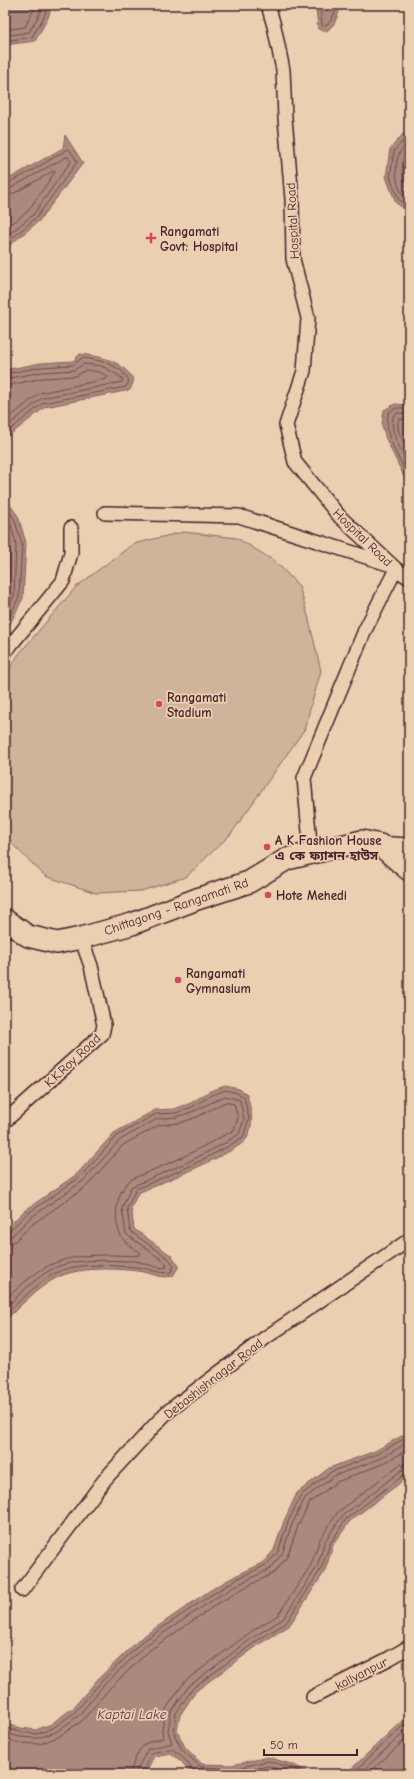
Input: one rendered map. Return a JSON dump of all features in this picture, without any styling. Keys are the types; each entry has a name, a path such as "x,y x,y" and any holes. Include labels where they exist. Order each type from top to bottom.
{"highway":[{"name":"Chittagong - Rangamati Rd","path":"5,920 28,936 57,942 81,938 132,924 197,899 248,882 287,858 362,841"},
{"path":"362,841 380,846 404,864 409,870"}],"street":[{"name":"Hospital Road","path":"268,5 283,70 284,118 292,199 293,260 308,318 304,371 286,425 295,462 340,517 394,567 409,578"},
{"path":"105,513 239,516 394,567 365,630 304,778 311,853"},
{"path":"5,652 63,581 71,553 71,528"},
{"path":"362,841 409,844"},
{"name":"K.K.Roy Road","path":"5,1121 102,1034 104,1025 91,966 81,938"},
{"name":"Debashishnagar Road","path":"22,1590 106,1478 166,1413 265,1338 409,1240"},
{"name":"kallyanpur","path":"313,1697 409,1647"}],"shaded area":[{"name":"Rangamati Stadium","path":"183,532 237,538 276,562 299,586 321,671 304,730 231,834 186,877 141,891 96,893 45,876 9,841 5,833 5,677 18,655 76,587 133,544"}],"water":[{"path":"5,5 52,5 48,18 35,41 5,45"},
{"path":"316,5 342,5 334,24 326,32 318,29"},
{"path":"404,133 409,133 409,212 396,203 386,177 390,149"},
{"path":"65,135 83,163 39,221 5,249 5,181 63,148"},
{"path":"80,354 104,358 123,368 134,380 130,390 45,407 5,439 5,370 41,363 73,361"},
{"path":"395,404 409,405 409,487 386,439 382,425 384,410"},
{"path":"5,498 18,516 26,543 23,598 5,634"},
{"path":"225,1086 239,1089 247,1094 252,1121 247,1138 241,1144 215,1159 138,1193 131,1208 134,1229 172,1256 179,1266 173,1276 162,1277 142,1272 107,1269 85,1270 65,1274 42,1287 5,1321 5,1230 24,1211 77,1174 114,1133 155,1110 174,1109 191,1103 210,1091"},
{"name":"Kaptai Lake","path":"409,1430 409,1476 350,1521 333,1545 325,1571 289,1626 261,1643 196,1691 180,1715 177,1731 185,1747 202,1764 232,1765 268,1757 294,1765 312,1774 191,1774 182,1762 171,1753 154,1756 145,1774 5,1774 5,1724 36,1730 51,1724 73,1708 98,1679 141,1638 209,1591 235,1576 263,1563 274,1550 284,1521 297,1493 329,1468 375,1451 405,1434"},
{"path":"409,1714 409,1774 344,1774 347,1773"}],"place":[{"name":"Rangamati Govt: Hospital","path":"151,238"},
{"name":"Rangamati Stadium","path":"159,704"},
{"name":"A K Fashion House এ কে ফ্যাশন হাউস","path":"267,847"},
{"name":"Hote Mehedi","path":"268,895"},
{"name":"Rangamati Gymnasium","path":"178,980"}]}
